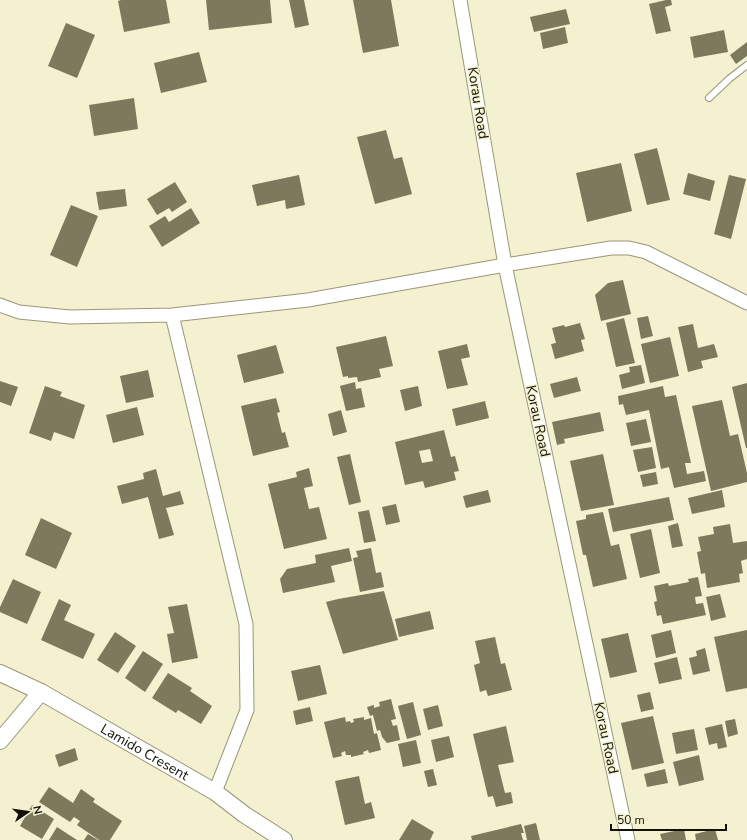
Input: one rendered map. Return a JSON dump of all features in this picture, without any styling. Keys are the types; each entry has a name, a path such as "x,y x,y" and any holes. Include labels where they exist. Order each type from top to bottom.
{"street":[{"name":"Korau Road","path":"460,0 505,265 628,840"},
{"path":"0,305 20,312 70,317 172,315 308,300 611,248 629,248 646,252 747,303"},
{"path":"172,315 246,624 247,710 215,792"},
{"name":"Lamido Cresent","path":"0,672 42,692 215,792 245,815 284,840"},
{"path":"0,742 42,692"}],"lane":[{"path":"709,98 729,79 747,65"}],"building":[{"path":"166,0 170,23 124,32 118,1"},
{"path":"206,0 270,0 272,23 209,30"},
{"path":"289,0 304,0 309,25 295,28"},
{"path":"353,0 391,0 399,46 363,53"},
{"path":"671,0 672,5 665,7 671,31 656,34 649,4"},
{"path":"566,9 570,24 534,32 530,17"},
{"path":"66,23 95,35 77,78 48,66"},
{"path":"565,27 568,43 543,49 540,33"},
{"path":"724,30 728,52 694,58 690,37"},
{"path":"747,42 747,56 736,64 730,55"},
{"path":"199,52 207,82 161,93 154,63"},
{"path":"134,98 138,129 94,136 89,105"},
{"path":"386,130 394,159 402,157 412,194 375,204 357,137"},
{"path":"657,148 670,200 647,205 634,154"},
{"path":"621,163 632,211 587,222 576,173"},
{"path":"688,173 715,181 710,201 683,194"},
{"path":"299,175 305,205 286,209 285,200 257,206 252,185"},
{"path":"729,175 746,179 731,239 714,234"},
{"path":"175,182 187,202 172,212 169,208 157,215 147,199"},
{"path":"125,189 127,206 99,210 96,192"},
{"path":"71,205 98,216 77,267 50,255"},
{"path":"191,208 200,223 162,247 149,226 165,216 169,222"},
{"path":"623,280 631,314 601,321 595,295 608,283"},
{"path":"648,316 653,336 641,339 637,318"},
{"path":"624,318 635,363 616,367 606,323"},
{"path":"580,323 585,339 581,340 584,351 555,359 551,344 556,343 552,328 564,325 565,327"},
{"path":"693,324 698,348 714,344 718,357 701,361 703,368 688,372 678,327"},
{"path":"386,336 393,366 379,369 381,377 358,382 357,377 343,377 336,347"},
{"path":"670,337 679,376 650,383 641,344"},
{"path":"467,344 470,357 461,359 468,385 447,389 438,351"},
{"path":"276,345 284,373 244,383 237,355"},
{"path":"641,365 645,383 622,389 619,375 630,372 629,367"},
{"path":"148,370 154,397 126,403 120,376"},
{"path":"577,377 581,391 554,398 550,384"},
{"path":"0,381 18,387 11,406 0,402"},
{"path":"355,382 356,389 361,388 365,407 346,411 340,386"},
{"path":"747,383 747,448 746,448 732,387"},
{"path":"45,386 62,392 60,396 85,405 74,439 54,432 51,441 29,433"},
{"path":"418,386 422,406 405,411 400,390"},
{"path":"663,386 665,397 676,395 691,463 685,463 687,474 704,471 706,481 674,488 669,467 661,469 649,410 626,415 623,404 619,405 618,396"},
{"path":"276,398 280,412 277,413 282,433 285,432 289,447 253,456 241,406"},
{"path":"722,400 730,436 738,434 747,473 747,482 711,491 692,406"},
{"path":"485,401 489,418 456,426 452,409"},
{"path":"137,407 144,435 113,443 106,415"},
{"path":"341,410 347,432 333,436 328,414"},
{"path":"600,412 604,431 564,439 565,443 557,445 552,422"},
{"path":"646,419 651,442 631,446 626,423"},
{"path":"444,430 451,457 455,456 459,471 454,472 456,480 425,488 423,481 405,485 395,442","holes":["430,449 433,461 422,463 419,451"]},
{"path":"652,447 656,468 638,472 633,450"},
{"path":"350,454 361,502 349,505 337,457"},
{"path":"603,454 614,505 581,511 570,461"},
{"path":"309,468 313,486 304,488 309,509 319,507 327,539 284,549 268,484 297,477 296,472"},
{"path":"156,469 163,496 180,491 184,504 166,508 174,535 159,539 148,497 122,504 117,486 144,479 143,473"},
{"path":"656,472 658,484 643,487 640,475"},
{"path":"488,490 491,502 466,508 463,496"},
{"path":"722,490 725,507 692,514 688,498"},
{"path":"669,497 674,520 613,532 608,509"},
{"path":"396,504 400,522 386,525 382,507"},
{"path":"369,510 376,541 364,543 358,512"},
{"path":"603,512 611,546 619,544 627,579 593,587 586,555 583,555 576,521 586,519 586,515"},
{"path":"41,518 72,533 56,569 25,555"},
{"path":"678,523 683,546 672,548 668,526"},
{"path":"730,524 733,543 747,541 747,559 741,561 743,573 739,574 740,582 707,588 705,573 701,574 697,552 701,551 698,537 714,534 713,527"},
{"path":"651,529 660,573 640,578 630,534"},
{"path":"349,548 352,561 331,566 335,582 283,593 280,579 287,569 316,563 315,555"},
{"path":"371,548 376,573 381,572 384,587 360,592 353,558 358,557 356,551"},
{"path":"698,577 702,596 695,597 696,604 703,603 706,615 663,624 661,615 657,616 654,602 657,601 654,586 668,583 669,586 689,582 688,579"},
{"path":"13,579 41,592 27,624 0,612 0,607"},
{"path":"384,591 398,640 343,654 326,602"},
{"path":"720,594 726,617 711,621 706,597"},
{"path":"59,599 71,605 64,620 95,634 83,659 41,640"},
{"path":"187,604 198,658 172,663 167,634 174,633 168,607"},
{"path":"430,611 434,629 399,637 395,619"},
{"path":"671,630 676,653 656,658 651,635"},
{"path":"747,630 747,688 726,692 714,637"},
{"path":"115,632 136,646 118,673 97,660"},
{"path":"628,633 637,672 610,678 601,639"},
{"path":"495,637 501,664 505,663 512,690 488,696 486,690 480,692 474,665 480,663 475,641"},
{"path":"705,648 710,671 693,675 689,658 697,656 696,651"},
{"path":"143,651 163,664 145,692 125,678"},
{"path":"677,657 682,679 659,684 654,663"},
{"path":"320,665 327,694 298,701 291,671"},
{"path":"168,673 192,688 190,691 212,706 201,724 178,710 176,713 152,698"},
{"path":"650,692 654,709 641,712 637,695"},
{"path":"391,699 396,719 391,720 393,726 397,725 400,740 387,743 382,737 380,730 377,731 373,715 370,716 367,707 374,705 374,708 380,706 379,702"},
{"path":"413,702 421,735 407,739 398,706"},
{"path":"438,705 443,726 428,730 423,709"},
{"path":"310,707 313,721 296,725 293,711"},
{"path":"653,716 664,763 632,770 621,723"},
{"path":"345,717 346,722 350,721 351,723 354,722 353,719 364,717 364,720 371,718 374,734 377,733 381,750 369,753 368,750 363,752 364,754 351,757 351,755 346,755 345,751 341,753 342,756 333,758 324,722"},
{"path":"735,719 738,734 728,737 725,721"},
{"path":"722,724 727,747 718,749 717,743 709,745 705,728"},
{"path":"506,726 514,762 498,765 505,793 511,792 513,803 496,807 493,796 488,797 473,734"},
{"path":"694,729 698,750 676,754 672,733"},
{"path":"449,736 454,757 436,762 431,740"},
{"path":"416,740 421,763 403,767 398,744"},
{"path":"75,748 78,760 59,767 55,755"},
{"path":"699,755 704,780 679,786 673,762"},
{"path":"433,769 437,785 428,787 424,771"},
{"path":"665,769 668,783 647,787 644,774"},
{"path":"359,776 365,804 371,802 375,818 345,825 335,781"},
{"path":"49,787 73,803 81,789 95,799 93,802 122,821 110,840 99,840 77,825 80,821 74,817 70,822 39,802"},
{"path":"32,805 54,819 42,839 20,826"},
{"path":"412,819 434,832 430,840 399,840"},
{"path":"536,823 540,840 527,840 524,826"},
{"path":"521,824 524,833 521,833 523,840 472,840 471,836"},
{"path":"57,827 77,840 49,840"},
{"path":"684,829 686,840 662,840 660,834"},
{"path":"715,829 718,840 696,840 695,834"},
{"path":"88,834 98,840 84,840"}]}
